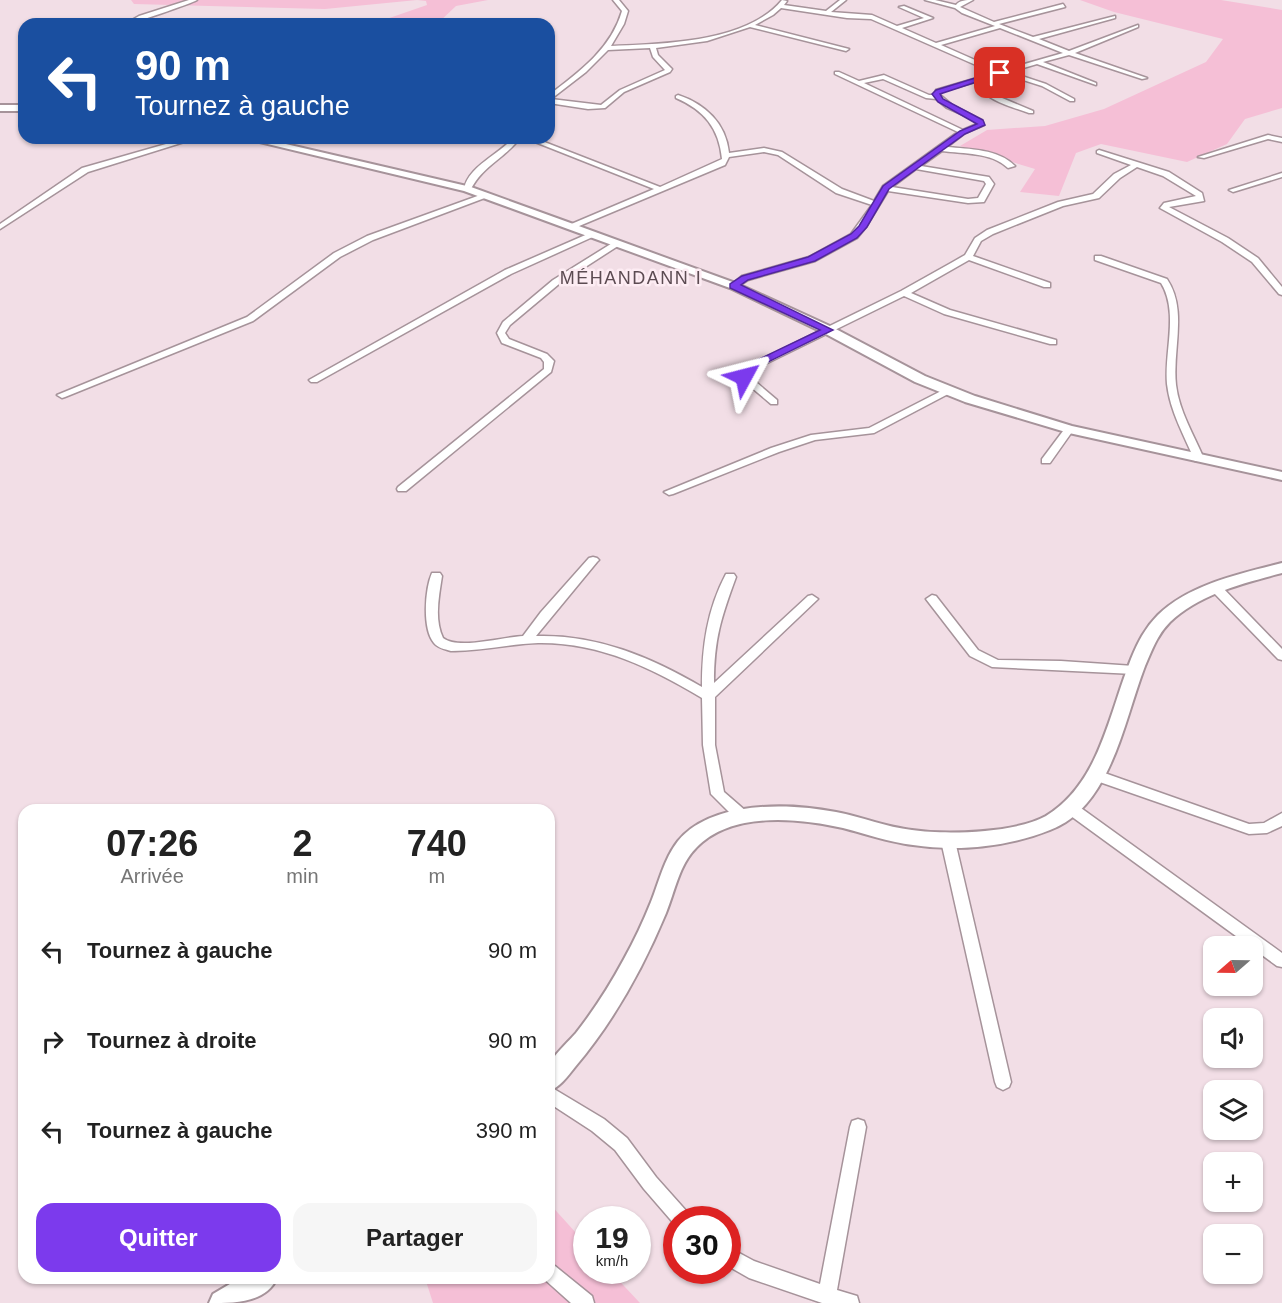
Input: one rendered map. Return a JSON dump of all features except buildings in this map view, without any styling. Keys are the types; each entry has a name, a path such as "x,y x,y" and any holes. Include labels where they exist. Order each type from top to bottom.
{"street":[{"path":"137,18 178,7 194,0"},
{"path":"555,95 620,31 625,11 616,0"},
{"path":"828,12 843,0"},
{"path":"928,0 957,6 964,12 1069,53 1144,78"},
{"path":"957,6 970,0"},
{"path":"605,48 653,48 712,40 765,18 782,3 872,18 1002,72 1044,85 1072,100"},
{"path":"995,23 1063,6"},
{"path":"896,28 930,18 902,8"},
{"path":"1033,39 1113,17"},
{"path":"750,25 846,49"},
{"path":"934,45 1002,26"},
{"path":"937,97 939,91 1039,63 1136,26"},
{"path":"555,101 588,107 603,107 622,91 668,71 669,69 655,56 653,48"},
{"path":"1039,63 1094,84"},
{"path":"837,73 963,132"},
{"path":"734,286 745,278 812,259 854,236 886,188 943,149 963,132 981,125 980,121 937,97 928,97 884,77 858,83"},
{"path":"977,80 980,88 988,93 1031,112"},
{"path":"555,86 564,87"},
{"path":"572,227 722,162 726,155 719,126 692,102 678,97"},
{"path":"0,108 18,108"},
{"path":"1202,157 1268,137 1282,140"},
{"path":"0,227 85,170 174,144"},
{"path":"274,144 467,189 734,286 828,330 884,361 947,391 1069,429 1282,476"},
{"path":"467,189 476,174 513,144"},
{"path":"544,144 660,189"},
{"path":"943,149 990,155 1008,161 1011,166"},
{"path":"726,155 764,150 780,153 840,191 876,204"},
{"path":"1099,152 1166,174 1199,195 1201,199 1167,205 1164,208 1225,240 1255,260 1282,292"},
{"path":"774,402 748,382 744,377 745,371 904,293 968,257 978,240 990,232 1061,204 1096,196 1117,176 1137,164"},
{"path":"886,188 968,201 981,200 990,184 986,179 915,167"},
{"path":"1233,190 1282,175"},
{"path":"62,395 250,319 337,255 370,238 486,196"},
{"path":"314,380 508,272 593,235"},
{"path":"402,489 548,370 549,361 544,356 505,340 501,333 506,324 556,282 617,244"},
{"path":"968,257 1047,285"},
{"path":"1098,258 1164,281 1170,287 1174,328 1172,390 1200,459"},
{"path":"904,293 946,312 1053,342"},
{"path":"669,492 814,437 871,431 947,391"},
{"path":"1046,461 1069,429"},
{"path":"527,639 593,560"},
{"path":"555,1074 582,1044 626,975 658,908 674,863 691,840 716,823 742,816 831,818 910,837 948,841 1017,833 1053,821 1078,800 1101,768 1134,670 1153,629 1172,612 1203,594 1282,568"},
{"path":"436,576 432,627 437,639 445,646 459,647 527,639 573,641 621,653 665,671 708,696"},
{"path":"730,577 713,624 710,644 709,745 718,794 742,816"},
{"path":"1216,589 1282,656"},
{"path":"932,598 974,652 996,664 1061,665 1134,670"},
{"path":"708,696 812,599"},
{"path":"1096,775 1249,829 1262,830 1273,826 1282,818"},
{"path":"1069,807 1282,961"},
{"path":"948,841 1003,1082"},
{"path":"555,1098 598,1125 621,1144 671,1206"},
{"path":"827,1296 858,1127"},
{"path":"741,1264 749,1269 850,1303"},
{"path":"555,1277 585,1303"},
{"path":"222,1303 254,1284"}],"shaded area":[{"path":"131,0 417,0 325,9 134,4"},
{"path":"417,0 488,0 456,6 443,18 389,18 427,5 426,1"},
{"path":"1080,0 1221,0 1282,10 1282,108 1245,119 1227,144 1187,162 1101,144 1076,153 1059,196 1020,192 1035,169 960,146 987,130 1045,126 1104,109 1206,62 1223,39 1114,12"},
{"path":"555,1210 573,1230 573,1284 622,1284 640,1303 433,1303 427,1284 555,1284"}],"district":[{"name":"MÉHANDANN I","path":"631,278"}],"route":[{"path":"744,377 745,371 754,365 828,330 734,286 745,278 812,259 854,236 886,188 943,149 963,132 981,125 980,121 970,115 940,101 936,94 939,91 1000,73"}]}
